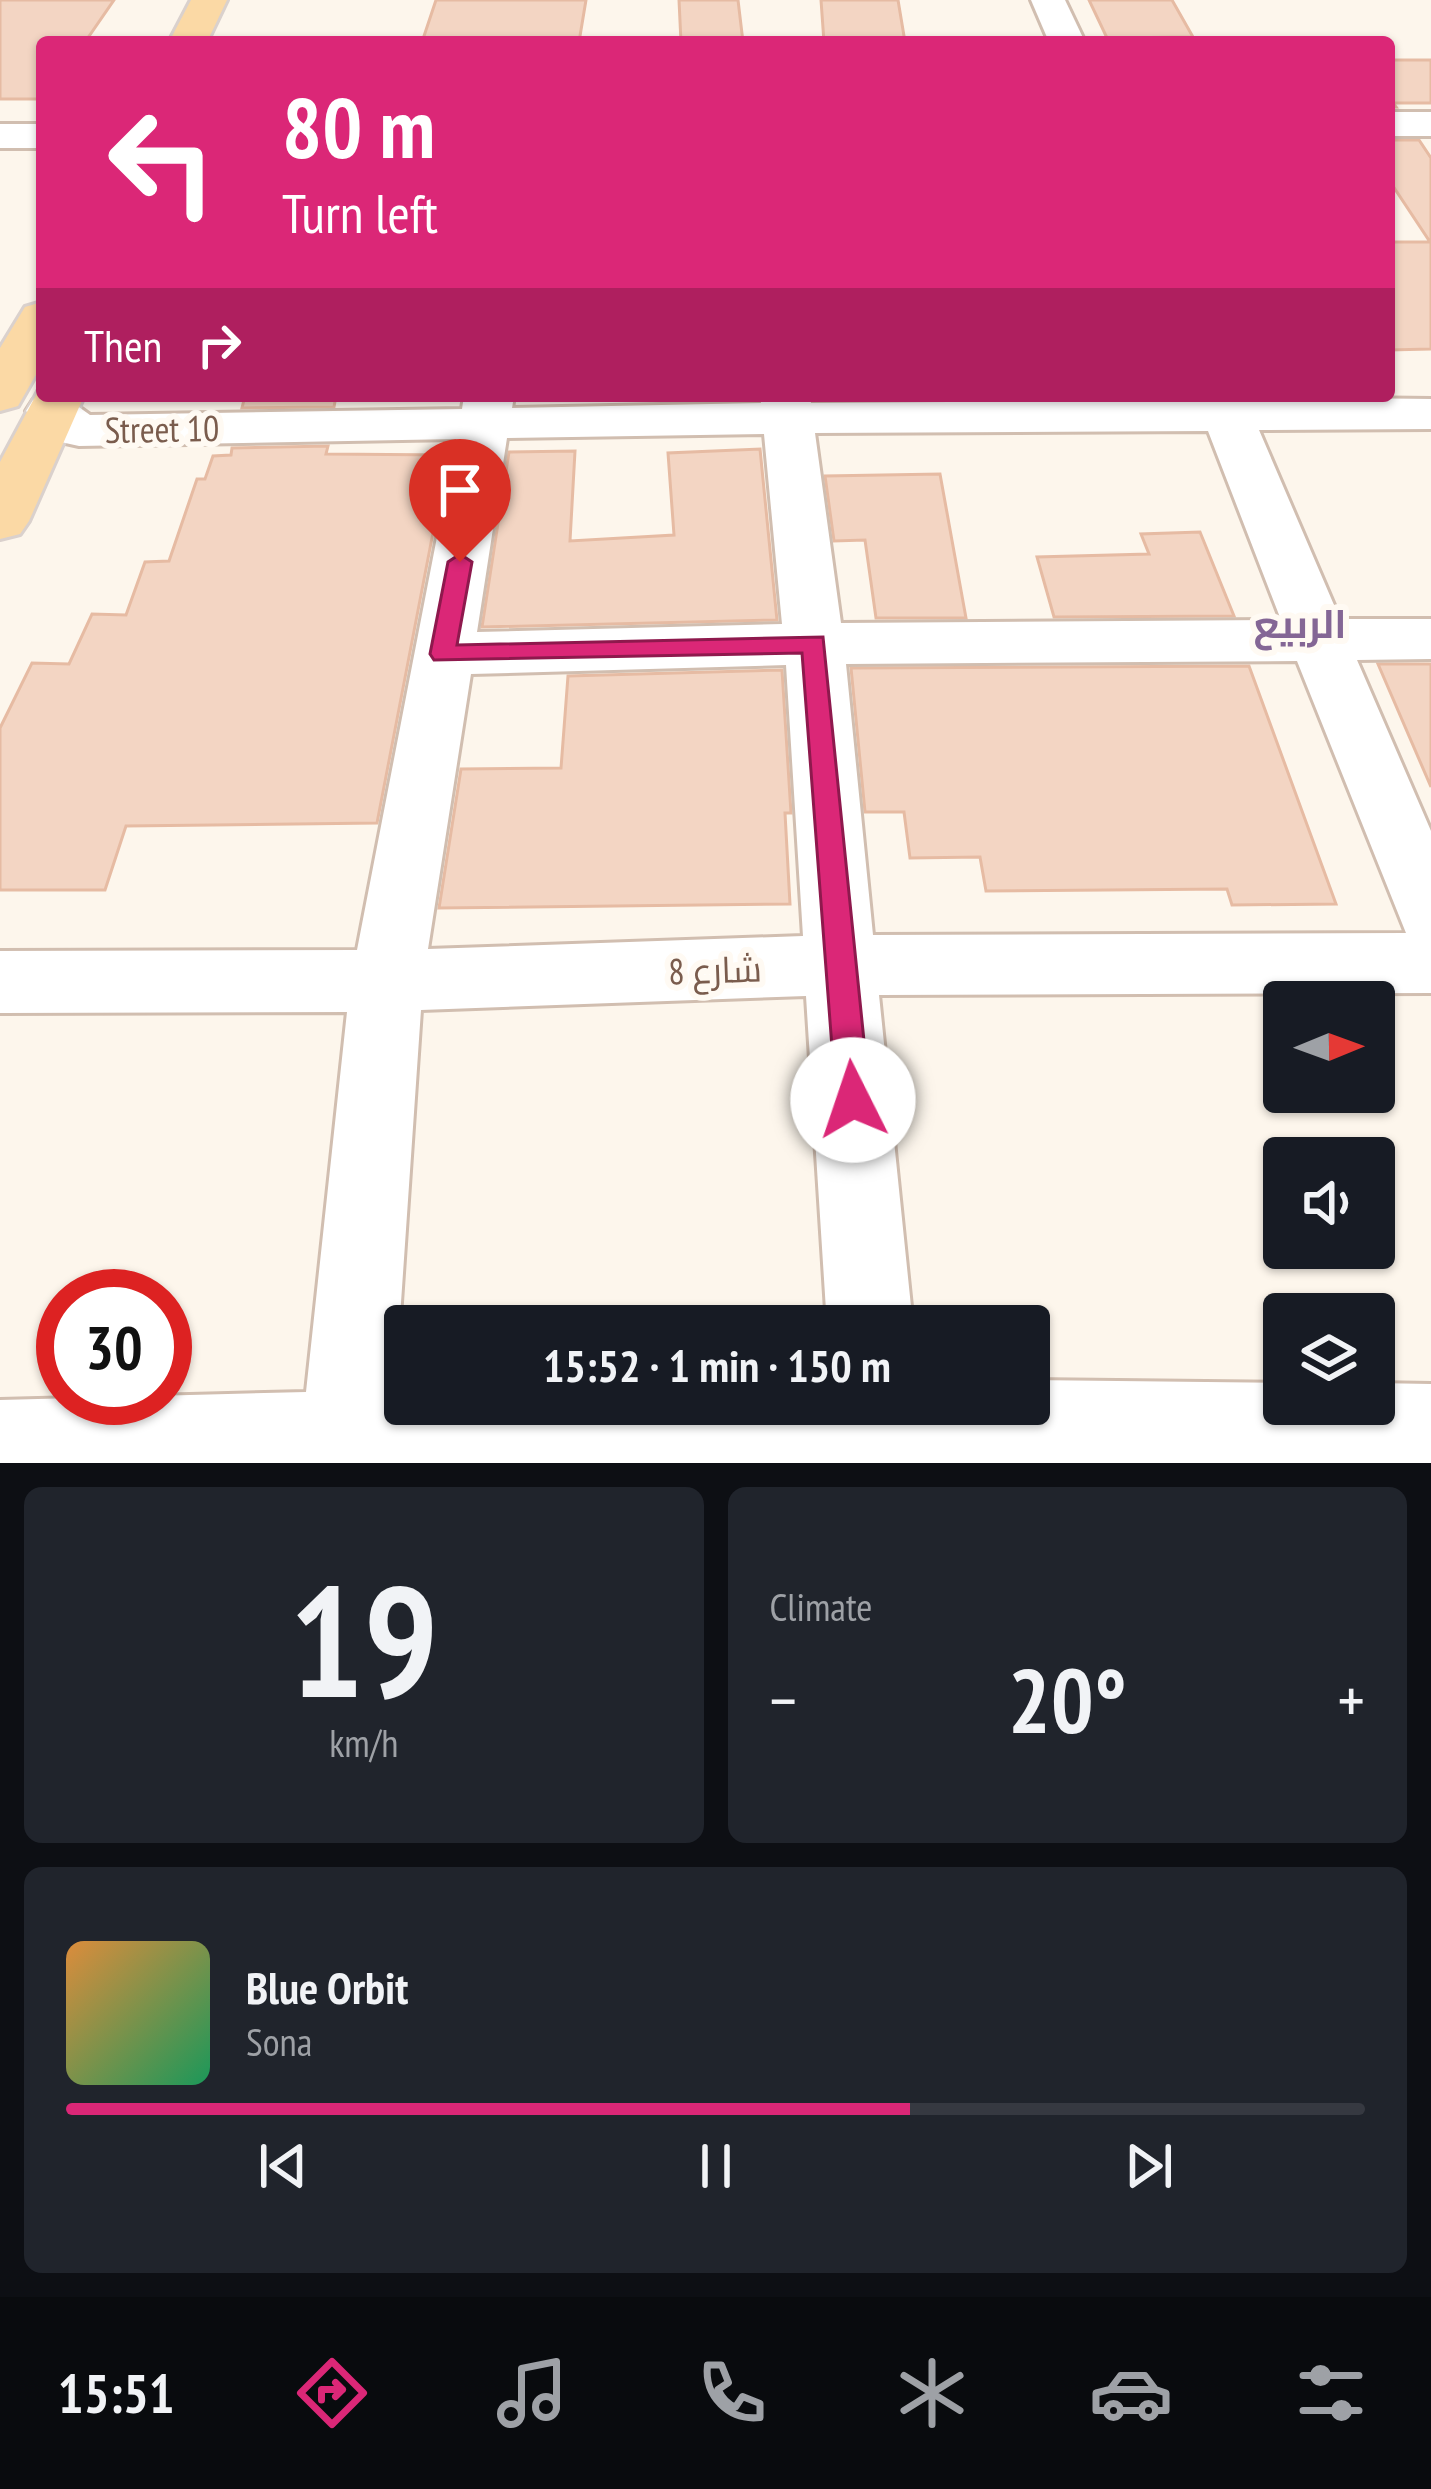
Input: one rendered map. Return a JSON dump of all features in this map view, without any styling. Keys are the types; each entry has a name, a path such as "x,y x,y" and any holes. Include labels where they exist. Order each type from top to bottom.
{"main road":[{"path":"191,36 209,0"},
{"path":"230,36 235,0"},
{"path":"0,521 36,400"}],"street":[{"path":"1048,0 1064,36"},
{"path":"1395,124 1431,124"},
{"path":"0,136 36,136"},
{"name":"Street 10","path":"39,402 79,431 487,410 1224,406 1431,414"},
{"path":"1224,406 1431,913"},
{"path":"787,407 814,644 868,1305"},
{"path":"346,1451 387,981 487,410"},
{"path":"443,654 814,644 1431,639"},
{"name":"شارع 8","path":"0,982 387,981 843,965 1431,963"},
{"path":"0,1445 346,1451 878,1430 1431,1429"}],"building":[{"path":"0,0 114,0 89,36 36,36 36,99 0,99"},
{"path":"436,0 586,0 580,36 424,36"},
{"path":"679,0 738,0 742,36 681,36"},
{"path":"821,0 898,0 904,36 824,36"},
{"path":"1089,0 1172,0 1192,36 1106,36"},
{"path":"1395,60 1431,60 1431,103 1395,103"},
{"path":"1395,140 1419,140 1431,158 1431,349 1395,350 1395,242 1430,242 1395,189"},
{"path":"244,402 335,402 334,407 242,408"},
{"path":"328,446 326,454 448,455 377,823 126,826 105,890 0,890 0,728 32,663 69,664 92,614 126,615 145,562 169,561 197,479 205,479 213,456 231,455 232,448"},
{"path":"760,449 777,620 482,627 509,452 575,451 570,541 674,535 668,453"},
{"path":"940,474 966,618 876,618 865,540 834,541 825,476"},
{"path":"1200,532 1234,616 1054,617 1037,557 1149,554 1141,534"},
{"path":"1378,664 1431,664 1431,787"},
{"path":"1249,666 1336,904 1232,905 1227,889 986,891 980,857 910,858 904,812 865,812 851,668"},
{"path":"782,670 791,813 785,813 790,904 439,908 461,769 561,768 568,676"}],"district":[{"name":"الربيع","path":"1300,624"}],"route":[{"path":"460,562 443,654 814,644 853,1100"}]}
